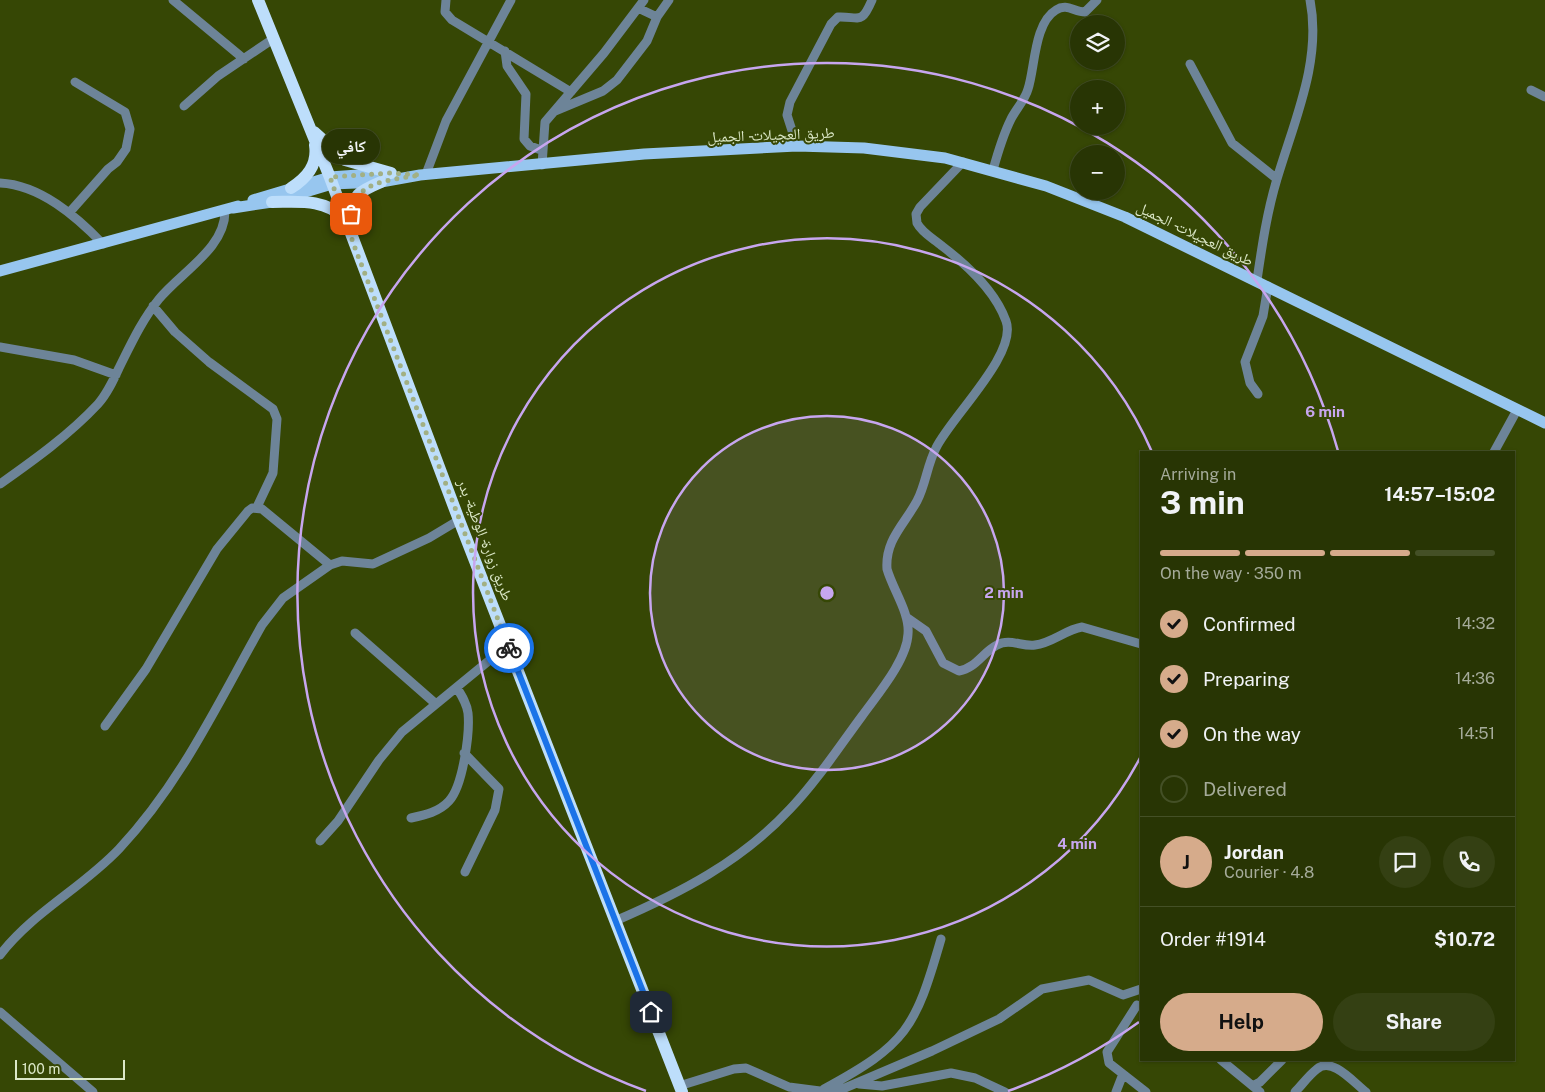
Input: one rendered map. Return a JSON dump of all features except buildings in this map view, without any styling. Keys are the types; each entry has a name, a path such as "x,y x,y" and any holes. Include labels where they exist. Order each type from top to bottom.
{"highway":[{"name":"طريق زوارة- الوطية- بدر","path":"258,0 331,181 459,520 680,1089"},
{"path":"312,132 345,160 391,173"},
{"path":"291,188 304,179 314,165 316,153 312,132"},
{"path":"272,202 315,203 328,207 346,224 355,198 364,190 381,182"}],"main road":[{"name":"طريق العجيلات- الجميل","path":"423,175 644,154 797,146 864,148 963,162 1094,203 1257,280 1545,423"},
{"path":"0,271 229,209 291,188 391,173 423,175"},
{"path":"229,209 272,202 331,181 381,182 423,175"}],"street":[{"path":"173,0 244,59"},
{"path":"446,0 445,12 447,16 571,92"},
{"path":"423,175 446,121 511,0"},
{"path":"542,165 541,150 544,127 552,112 571,92 644,0"},
{"path":"552,112 603,91 617,80 647,41 657,17 669,0"},
{"path":"797,146 787,116 790,102 831,24 838,18 855,20 861,17 872,0"},
{"path":"992,170 1000,143 1012,118 1028,92 1035,50 1051,14 1061,7 1085,12 1097,0"},
{"path":"1257,280 1267,216 1302,103 1312,48 1310,0"},
{"path":"638,8 657,17"},
{"path":"184,106 218,76 273,39"},
{"path":"505,51 508,66 526,94 524,139 530,146 541,150"},
{"path":"1190,64 1222,129 1232,142 1277,179"},
{"path":"69,213 108,169 117,162 126,149 130,129 125,112 75,82"},
{"path":"1532,90 1545,97"},
{"path":"615,921 701,881 740,854 786,814 836,751 889,678 908,641 906,618 887,569 886,560 891,542 918,500 930,459 938,443 992,370 1002,351 1007,333 1006,323 1001,310 985,287 971,270 917,223 916,214 920,207 963,162"},
{"path":"0,182 34,192 69,213 103,244"},
{"path":"0,484 51,446 98,404 116,375 137,332 153,306 216,241 224,226 229,209"},
{"path":"1258,394 1250,383 1245,362 1263,316 1268,286"},
{"path":"153,306 175,332 209,362 272,409 277,419 273,473 257,508"},
{"path":"0,346 65,358 116,375"},
{"path":"1495,451 1517,410"},
{"path":"105,726 146,669 217,549 241,518 252,508 257,508 330,565"},
{"path":"0,955 28,924 86,880 141,824 187,761 273,609 290,592 330,565 342,561 374,564 429,538 459,520"},
{"path":"906,618 926,631 943,663 960,671 972,666 998,644 1013,642 1035,645 1074,628 1082,627 1140,644"},
{"path":"355,633 390,666 436,704"},
{"path":"320,842 338,821 390,746 413,722 508,645"},
{"path":"411,818 436,811 451,798 460,778 468,713 457,688"},
{"path":"464,753 499,788 495,810 466,872"},
{"path":"820,1091 879,1057 906,1031 925,992 941,940"},
{"path":"680,1089 734,1069 746,1068 789,1087 820,1091 856,1084 1006,1015 1042,989 1090,980 1123,995 1139,1007 1107,1052 1109,1063 1146,1092"},
{"path":"1123,995 1140,989"},
{"path":"0,1012 93,1092"},
{"path":"1222,1061 1256,1089 1260,1082 1281,1061"},
{"path":"1295,1092 1317,1069 1325,1064 1332,1066 1366,1092"},
{"path":"856,1084 882,1086 951,1073 975,1078 1005,1092"},
{"path":"1116,1092 1122,1074"}],"way so far":[{"path":"351,214 355,198 364,190 381,182 420,175 391,173 330,177 355,248 509,648"}],"place":[{"name":"كافي","path":"351,214"}],"route":[{"path":"509,648 651,1012"}]}
